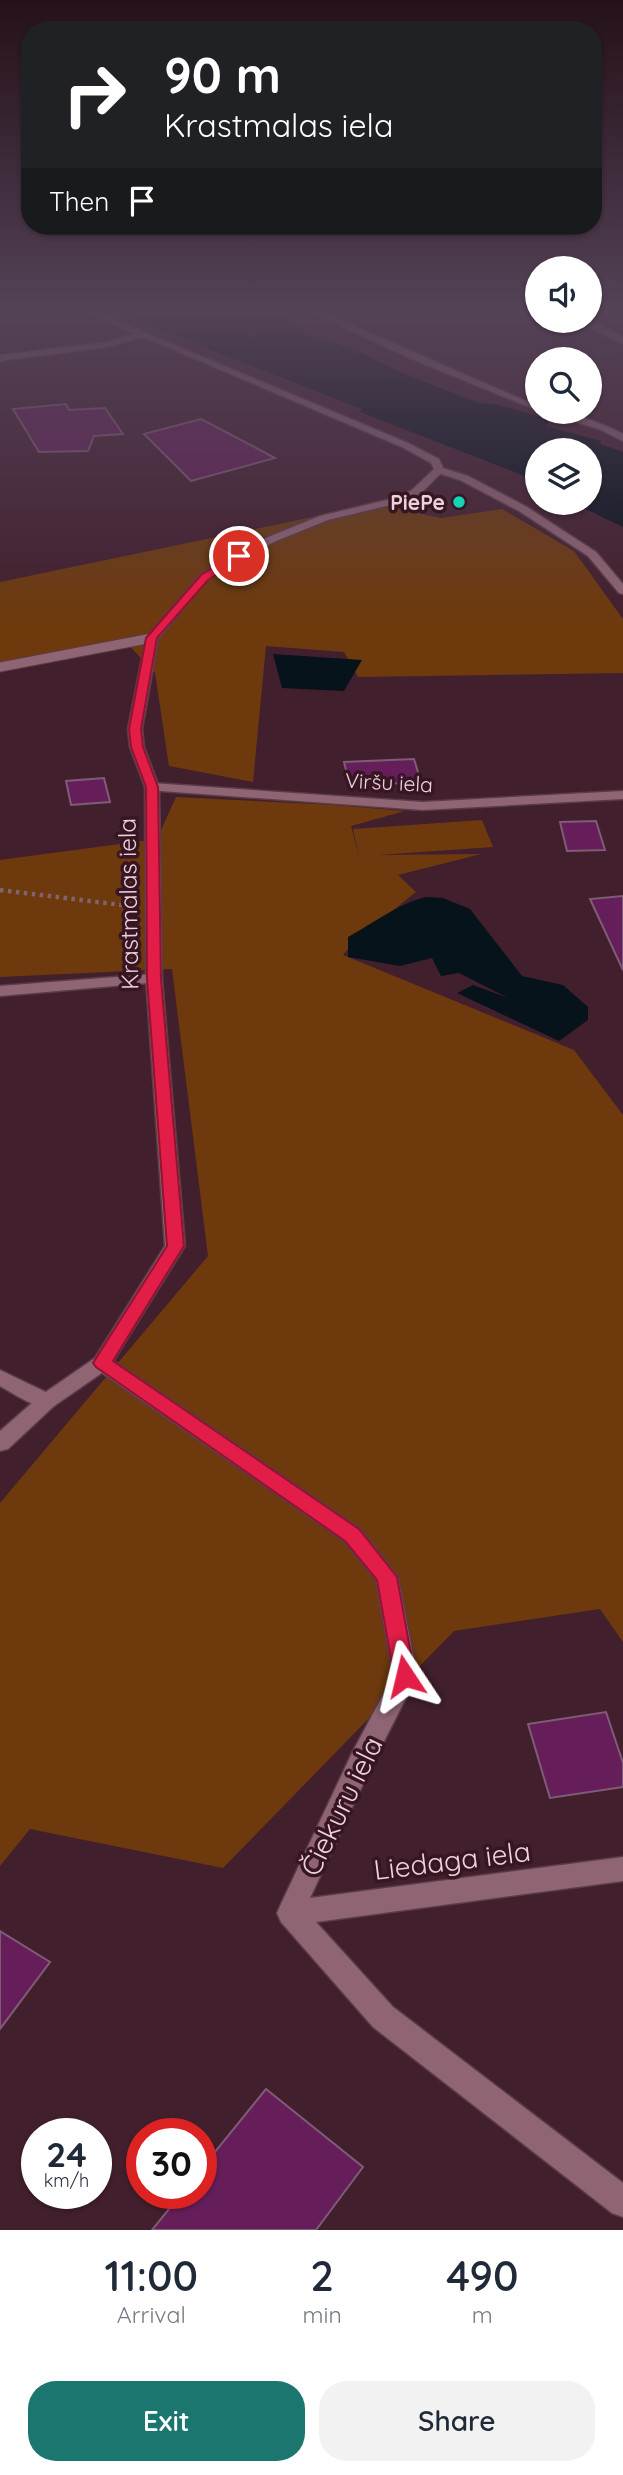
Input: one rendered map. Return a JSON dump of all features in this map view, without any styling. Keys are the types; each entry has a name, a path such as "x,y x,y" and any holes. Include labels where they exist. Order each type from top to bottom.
{"street":[{"path":"332,414 405,445 435,461 439,470 464,478 523,509 592,554 623,591"},
{"path":"602,427 616,422"},
{"path":"591,424 623,438"},
{"name":"Krastmalas iela","path":"0,1443 47,1401 102,1363 175,1246 154,979 152,787 137,747 135,729 152,638 204,577 222,565 272,539 324,518 403,499 416,492 439,470"},
{"name":"Viršu iela","path":"152,787 423,806 623,795"},
{"path":"0,991 154,979"},
{"name":"Čiekuru iela","path":"102,1363 352,1535 387,1577 405,1676 361,1761 290,1913"},
{"path":"0,1377 47,1401"},
{"name":"Liedaga iela","path":"290,1913 623,1870"},
{"path":"290,1913 383,2017 623,2202"}],"lane":[{"path":"0,667 152,638"}],"path":[{"path":"0,890 155,909"}],"shaded area":[{"path":"365,414 525,414 525,424 547,424 546,426 590,438 525,438 525,477"},
{"path":"602,445 623,452 623,527 598,515 602,515"},
{"path":"375,504 441,518 502,509 574,551 623,619 623,673 358,677 344,652 266,646 253,782 169,766 155,673 124,640 0,663 0,582"},
{"path":"273,654 362,660 344,691 282,688"},
{"path":"176,797 405,811 351,826 359,856 353,829 482,820 493,847 378,855 481,854 398,875 416,892 355,941 343,955 574,1050 623,1115 623,1642 600,1609 454,1631 223,1868 30,1829 0,1866 0,1503 208,1256 172,969 0,977 0,860 157,839"},
{"path":"426,897 443,898 470,909 522,976 563,985 588,1007 588,1020 559,1041 457,993 473,985 508,998 459,973 441,976 432,958 400,966 348,957 348,937 395,909"}],"building":[{"path":"16,414 109,414 123,434 94,436 88,451 39,452"},
{"path":"201,419 275,458 191,481 144,434"},
{"path":"414,759 421,782 350,786 344,762"},
{"path":"104,778 110,802 71,805 66,781"},
{"path":"596,821 605,850 567,851 560,822"},
{"path":"623,896 623,970 590,899"},
{"path":"606,1712 623,1763 623,1787 550,1798 528,1724"},
{"path":"0,1931 50,1962 0,2029"},
{"path":"266,2089 363,2167 316,2230 152,2230 169,2209 217,2209 217,2149"}],"place":[{"name":"PiePe","path":"459,502"}],"route":[{"path":"239,556 204,577 152,638 135,729 137,747 152,787 154,979 175,1246 102,1363 352,1535 387,1577 405,1676"}]}
